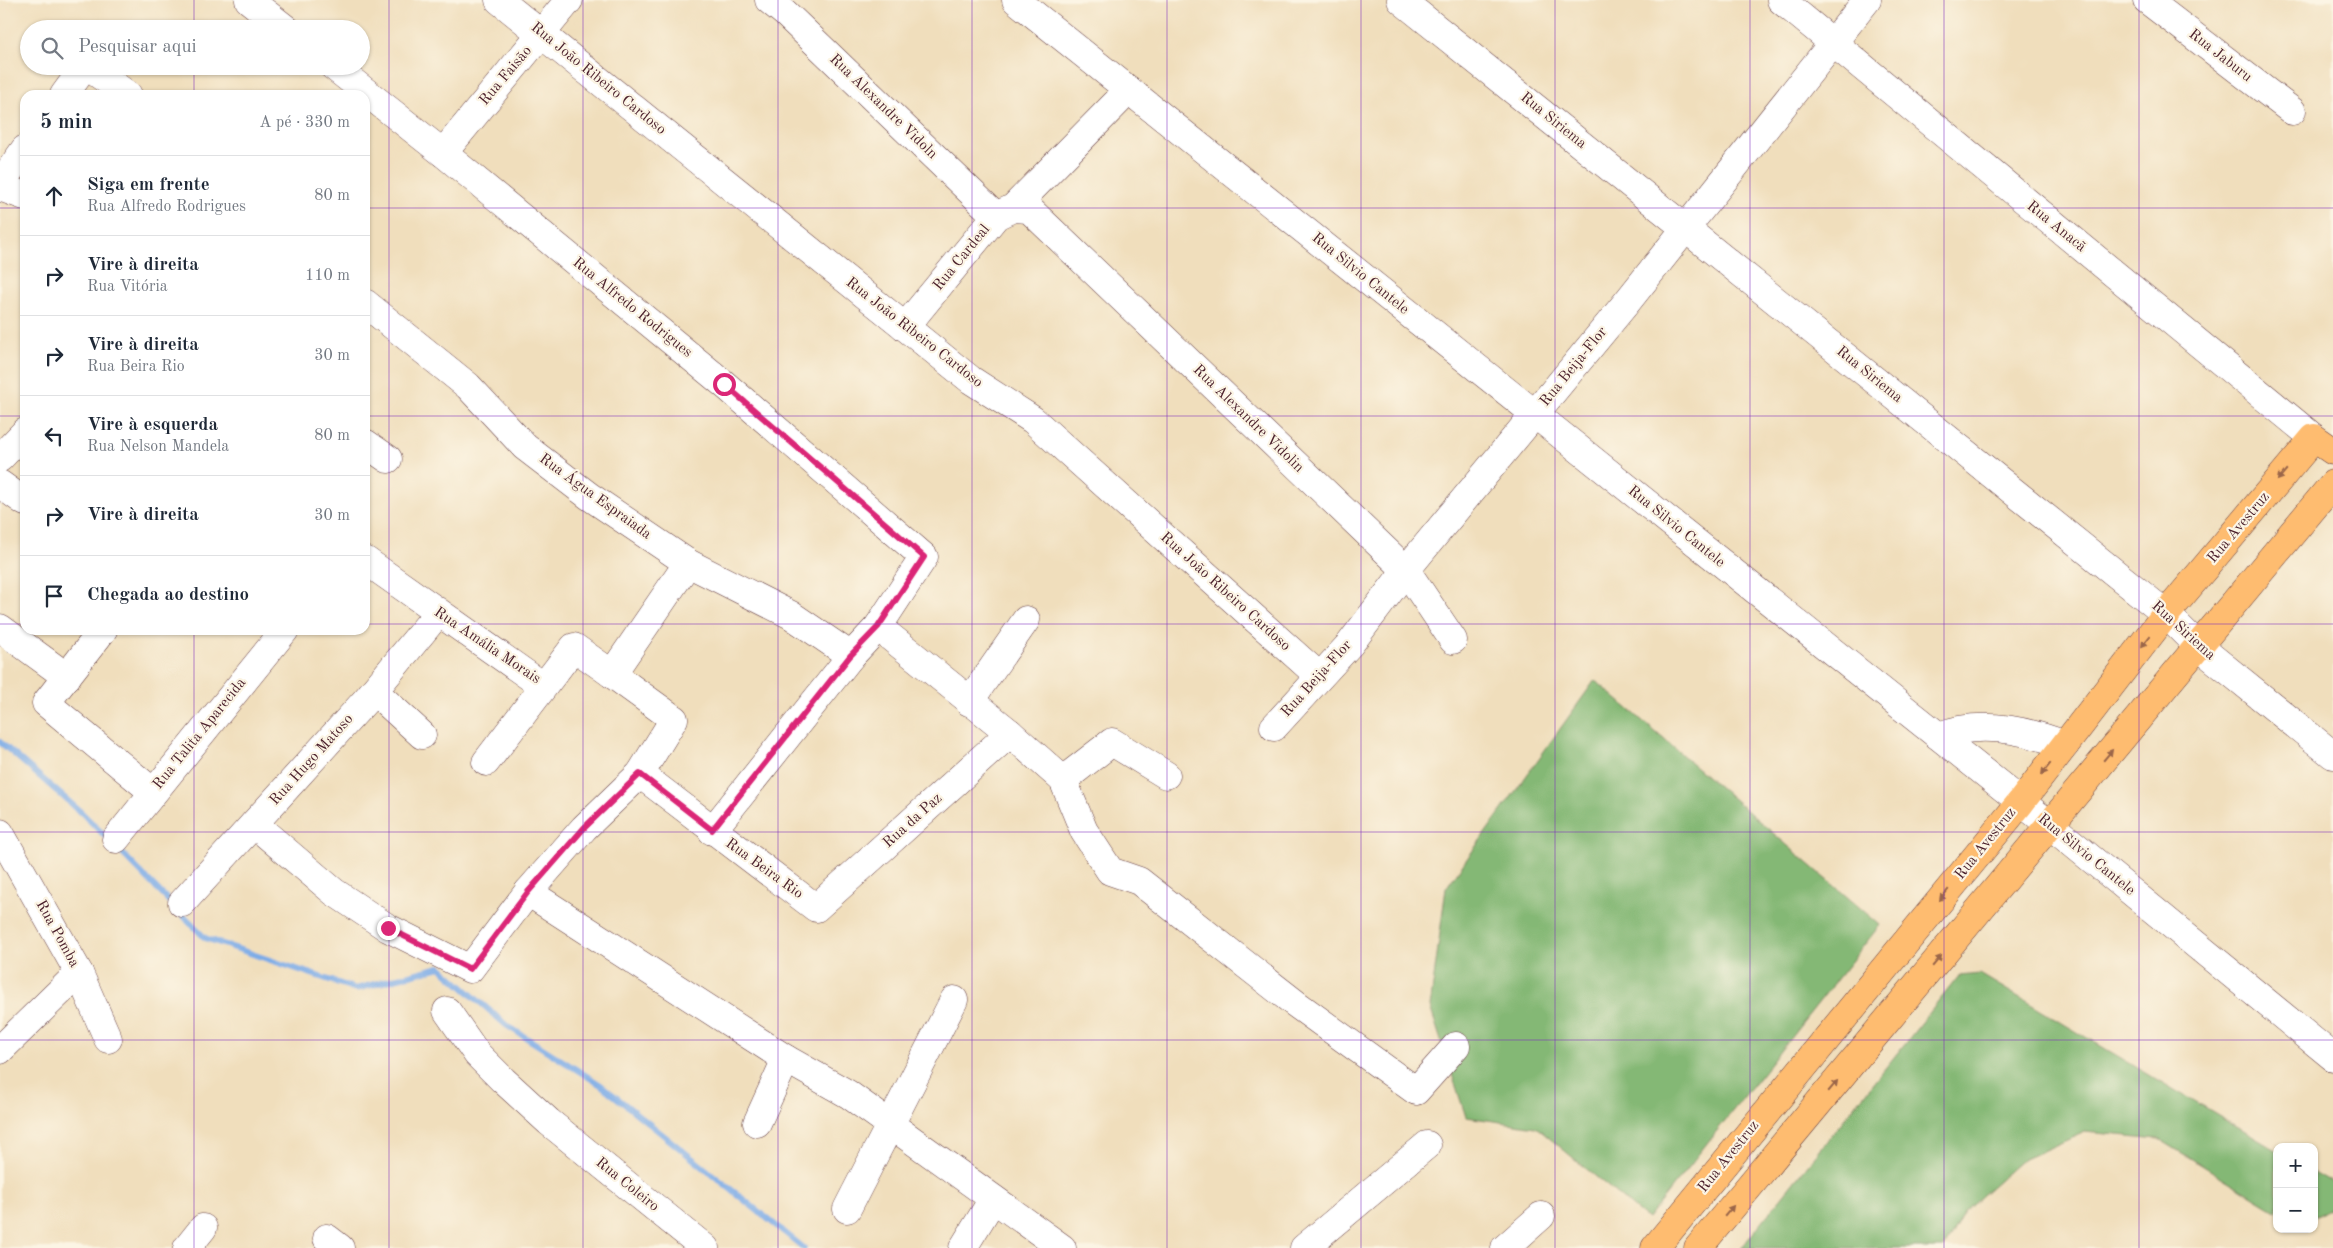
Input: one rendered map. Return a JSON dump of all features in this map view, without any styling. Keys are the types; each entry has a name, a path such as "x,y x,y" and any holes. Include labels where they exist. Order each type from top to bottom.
{"main road":[{"name":"Rua Avestruz","path":"1655,1248 2021,802 2166,614 2323,444"},
{"path":"1698,1248 2333,484"}],"street":[{"path":"249,0 275,20"},
{"name":"Rua João Ribeiro Cardoso","path":"499,0 971,380 1033,420 1319,676"},
{"name":"Rua Faisão","path":"443,153 569,0"},
{"name":"Rua Alexandre Vidoln","path":"769,0 1012,211"},
{"name":"Rua Silvio Cantele","path":"1016,0 2050,825 2333,1057"},
{"name":"Rua Siriema","path":"1401,0 2166,614 2198,646 2333,755"},
{"name":"Rua Anacã","path":"1781,0 2323,444"},
{"name":"Rua Beija-Flor","path":"1274,727 1350,644 1406,570 1687,228 1867,0"},
{"name":"Rua Jaburu","path":"2147,0 2292,112"},
{"path":"68,90 79,75"},
{"path":"99,75 121,90"},
{"name":"Rua Alfredo Rodrigues","path":"344,75 363,90"},
{"name":"Rua Cardeal","path":"905,327 1012,211 1129,90"},
{"name":"Rua Alfredo Rodrigues","path":"370,95 724,384 924,557 878,627"},
{"path":"20,156 0,186 20,194"},
{"name":"Rua Alexandre Vidolin","path":"1012,211 1406,570 1453,640"},
{"name":"Rua Água Espraiada","path":"370,307 468,386 525,446 590,496 688,563 792,615 850,656"},
{"path":"0,458 20,437"},
{"path":"370,446 388,459"},
{"path":"0,484 20,498"},
{"path":"254,824 341,897 388,928 470,969 528,892 584,828 640,774 674,719 612,674 688,563"},
{"name":"Rua Amália Morais","path":"370,564 544,686 574,647 612,674"},
{"name":"Rua Hugo Matoso","path":"182,903 374,691 438,613"},
{"path":"969,702 1026,620"},
{"path":"712,830 850,656 878,627 969,702 1010,733 1063,780 1084,831 1110,870 1138,881 1311,1003 1416,1092 1456,1046"},
{"path":"0,628 67,677"},
{"path":"99,635 46,703 153,792"},
{"name":"Rua Talita Aparecida","path":"116,840 281,635"},
{"path":"486,762 544,686"},
{"path":"374,691 422,735"},
{"path":"1939,736 1953,730 2014,729 2039,735 2065,745"},
{"name":"Rua da Paz","path":"816,908 1010,733"},
{"path":"1063,780 1112,742 1166,775"},
{"name":"Rua Beira Rio","path":"640,774 816,908"},
{"name":"Rua Pomba","path":"0,833 79,972 108,1039"},
{"path":"528,892 786,1059 848,1094 1062,1248"},
{"path":"0,1050 79,972"},
{"path":"847,1209 954,1000"},
{"name":"Rua Coleiro","path":"447,1011 477,1054 502,1080 549,1122 705,1248"},
{"path":"757,1123 786,1059"},
{"path":"1304,1248 1427,1144"},
{"path":"963,1248 994,1199"},
{"path":"1505,1248 1541,1216"}],"green space":[{"path":"1595,680 1880,925 1647,1219 1536,1127 1466,1117 1430,1007 1446,888"},
{"path":"1980,974 2273,1149 2273,1209 2159,1139 2085,1132 2020,1161 1964,1211 1944,1248 1741,1248 1959,976"},
{"path":"2318,1174 2333,1183 2333,1206 2318,1215"}],"waterway":[{"path":"0,742 82,813 109,840"},
{"path":"116,847 205,938 356,989 440,967 506,1025 601,1085 804,1248"}],"route":[{"path":"388,928 470,969 528,892 584,828 640,774 712,830 850,656 878,627 924,557 724,384"}]}
